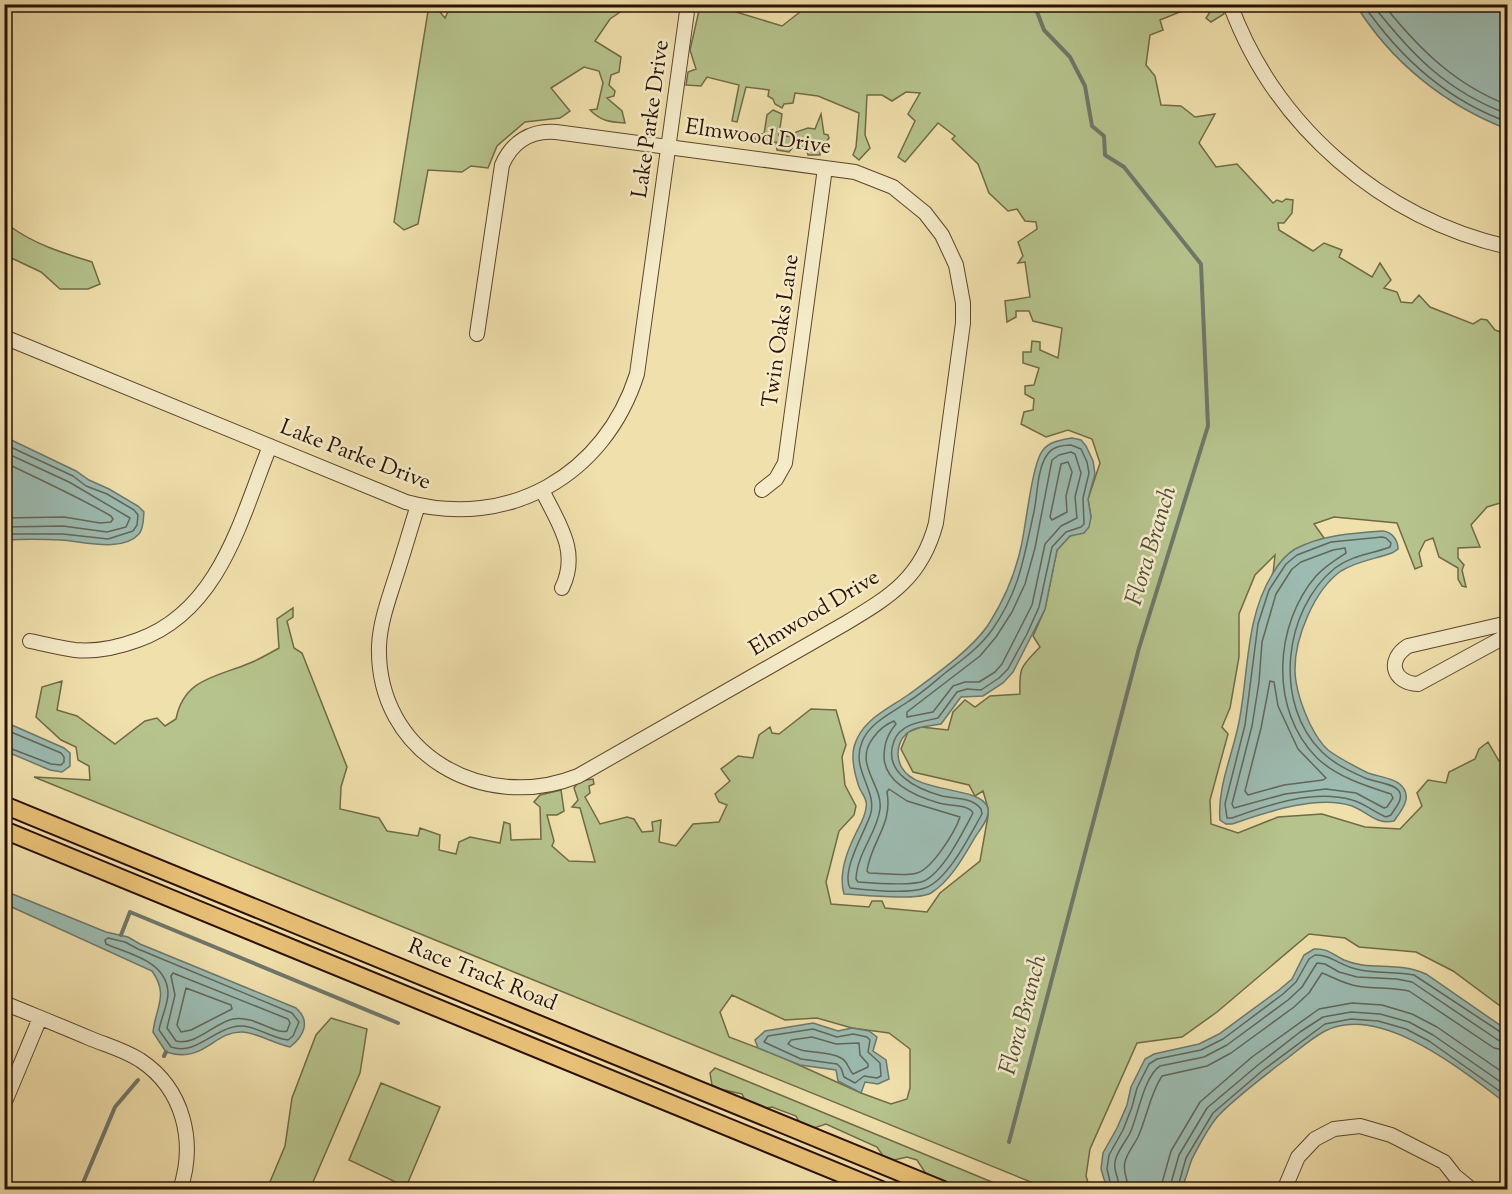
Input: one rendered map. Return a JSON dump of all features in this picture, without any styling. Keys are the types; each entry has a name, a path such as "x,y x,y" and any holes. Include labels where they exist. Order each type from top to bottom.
{"main road":[{"name":"Race Track Road","path":"4,805 943,1190"},
{"name":"Race Track Road","path":"4,830 881,1190"},
{"path":"452,1014 466,1006 484,1002"},
{"path":"627,1085 636,1064"},
{"path":"696,1114 706,1092"}],"street":[{"name":"Lake Parke Drive","path":"4,337 405,502 452,510 471,509 510,502 542,490 562,479 591,454 614,425 631,392 641,355 688,4"},
{"path":"1230,4 1249,48 1266,77 1290,111 1330,155 1371,187 1407,210 1463,235 1508,248"},
{"name":"Elmwood Drive","path":"418,505 381,628 379,660 385,691 400,725 424,752 455,774 494,786 524,788 548,785 578,776 890,596 906,581 925,555 936,523 963,323 961,284 956,265 942,235 915,203 893,187 868,176 825,168 549,131 534,134 514,146 505,158 500,173 477,334"},
{"name":"Twin Oaks Lane","path":"762,490 776,479 785,463 825,168"},
{"path":"30,641 76,650 112,647 147,637 163,629 186,612 199,599 220,568 270,446"},
{"path":"542,490 568,543 569,571 562,588"},
{"path":"1508,623 1408,646 1397,655 1394,664 1396,674 1409,684 1418,684 1508,635"},
{"path":"4,1003 126,1053 140,1061 165,1083 174,1097 186,1127 188,1158 180,1190"},
{"path":"4,1104 40,1018"},
{"path":"1284,1190 1298,1157 1315,1140 1334,1129 1360,1126 1391,1135 1444,1162 1466,1188"}],"green space":[{"path":"833,4 1160,4 1164,8 1168,5 1197,5 1160,20 1163,30 1150,35 1146,65 1155,76 1161,105 1181,106 1195,117 1215,114 1199,143 1216,167 1237,164 1273,203 1277,200 1282,202 1286,199 1293,200 1292,213 1284,223 1278,223 1279,230 1313,251 1324,243 1342,250 1339,257 1372,277 1380,263 1391,280 1384,288 1397,292 1401,302 1412,303 1419,295 1430,307 1473,324 1481,319 1487,320 1495,330 1507,334 1507,501 1487,507 1471,525 1480,547 1458,548 1458,558 1464,565 1462,570 1466,587 1462,586 1458,579 1458,568 1439,557 1433,538 1425,541 1419,553 1422,566 1415,569 1397,523 1334,517 1314,524 1324,538 1289,554 1273,574 1275,555 1255,575 1239,614 1239,657 1230,708 1222,727 1228,734 1210,800 1211,824 1238,833 1278,817 1322,814 1365,827 1400,829 1422,806 1417,793 1428,780 1446,783 1449,772 1475,759 1479,749 1488,742 1499,761 1507,757 1507,1011 1453,971 1416,952 1359,947 1345,938 1309,934 1217,1012 1182,1037 1137,1043 1090,1149 1086,1176 1090,1189 1048,1189 34,777 90,780 89,766 78,760 76,747 61,740 36,717 42,687 62,681 57,710 77,716 115,744 145,721 157,718 165,726 176,719 180,705 194,687 279,648 277,619 293,608 293,617 287,621 294,648 302,653 347,767 341,787 340,809 379,818 387,831 418,836 420,828 440,835 439,850 456,854 459,842 470,837 500,843 504,822 510,824 511,840 541,839 540,807 534,802 540,795 561,790 564,811 557,815 547,815 554,841 552,846 569,861 595,862 580,808 572,807 578,800 574,788 579,781 593,779 594,784 589,786 590,793 585,797 600,824 627,817 634,819 642,832 653,831 652,822 661,820 659,842 676,846 693,824 719,822 727,805 719,802 715,794 730,781 721,769 738,756 753,758 759,735 770,727 772,733 779,734 811,709 836,710 846,745 842,757 845,785 856,806 854,815 839,831 826,882 831,904 869,907 872,901 882,901 885,908 927,912 940,893 980,861 988,816 983,791 975,796 969,785 913,772 901,749 908,732 921,727 948,730 953,712 965,700 975,707 990,696 1020,694 1022,668 1040,647 1033,636 1045,609 1057,550 1070,536 1078,533 1091,517 1088,499 1100,463 1092,439 1068,430 1046,437 1021,424 1024,412 1033,410 1034,399 1025,394 1025,386 1034,385 1039,368 1023,363 1023,352 1031,352 1032,341 1040,342 1040,350 1058,358 1062,328 1033,321 1029,311 1016,311 1016,317 1007,322 1005,301 1030,297 1025,262 1018,263 1023,256 1018,242 1037,229 1036,222 1025,221 1017,209 1008,211 989,193 978,164 952,139 955,136 938,123 905,162 898,157 915,121 908,114 920,93 906,92 892,101 882,95 867,95 865,135 870,148 859,160 853,155 856,147 859,113 818,96 795,93 793,103 784,104 782,108 768,96 769,90 746,87 737,122 732,121 739,85 707,77 701,86 686,85 688,72 696,69 690,50 700,6 733,11 782,26 800,12 800,5 816,5 829,9","holes":["732,995 785,1020 817,1018 852,1028 889,1033 910,1049 910,1088 907,1099 891,1104 729,1037 720,1012"]},
{"path":"429,5 441,5 440,12 445,18 451,5 628,5 610,19 595,41 621,57 619,72 611,75 609,85 615,91 614,96 607,98 622,111 625,123 606,120 590,110 597,109 603,83 599,71 584,67 551,88 570,111 560,118 525,122 497,146 488,168 471,166 462,172 428,170 418,224 404,230 394,222"},
{"path":"1205,5 1222,5 1224,14 1211,22 1206,18 1210,12"},
{"path":"773,110 782,114 779,135 793,137 796,132 808,128 815,129 821,114 824,134 829,138 820,149 820,155 808,155 806,148 795,145 789,152 777,150 776,142 766,145 753,138 751,133 764,134 767,115"},
{"path":"11,227 40,244 92,262 100,284 88,289 60,289 41,272 5,255 5,228"},
{"path":"331,1018 367,1029 360,1073 310,1189 267,1189 285,1146 292,1098 316,1035"},
{"path":"715,1068 1009,1189 963,1189 926,1174 917,1160 907,1157 894,1160 883,1156 877,1147 826,1124 814,1128 801,1125 796,1116 772,1107 760,1109 746,1102 742,1094 712,1085 710,1073"},
{"path":"381,1083 440,1107 406,1187 349,1160"}],"water":[{"path":"1356,5 1507,5 1507,129 1462,108 1421,79 1386,45"},
{"path":"5,437 76,471 138,506 144,512 141,532 132,540 112,545 54,540 5,540"},
{"path":"1072,438 1081,440 1093,461 1095,474 1088,499 1091,517 1089,527 1084,533 1070,536 1057,550 1045,609 1013,672 1003,683 983,696 961,697 941,724 910,731 899,746 898,754 902,768 911,777 939,788 969,794 980,799 988,810 984,823 956,869 931,893 914,897 844,894 842,879 844,863 863,818 866,805 854,767 853,752 858,738 863,729 876,716 953,661 983,632 1013,577 1039,457 1049,445"},
{"path":"1383,531 1394,537 1398,549 1392,553 1360,562 1341,571 1331,579 1314,603 1302,631 1295,672 1302,705 1318,738 1328,750 1358,768 1401,785 1406,793 1404,806 1394,821 1388,822 1377,820 1352,806 1323,802 1291,806 1226,824 1220,820 1223,783 1239,722 1249,645 1257,608 1273,573 1288,554 1305,544 1338,536"},
{"path":"5,722 64,748 70,753 70,766 62,772 50,770 5,751"},
{"path":"5,891 106,932 128,937 296,1008 303,1018 302,1033 290,1047 241,1032 231,1033 190,1054 179,1055 166,1052 153,1032 161,994 152,971 5,904"},
{"path":"1314,949 1326,950 1354,963 1405,968 1426,974 1507,1030 1507,1104 1469,1075 1421,1045 1396,1033 1371,1026 1347,1025 1325,1031 1313,1039 1224,1110 1201,1142 1181,1189 1107,1189 1101,1169 1103,1153 1117,1128 1127,1105 1131,1087 1145,1059 1154,1054 1199,1044 1219,1034 1292,979 1304,955"},
{"path":"813,1023 838,1031 852,1028 869,1031 877,1037 873,1051 886,1060 889,1079 878,1084 865,1082 861,1093 838,1081 836,1070 800,1065 758,1048 755,1040 765,1031"}],"waterway":[{"name":"Flora Branch","path":"1009,1142 1139,648 1208,426 1201,264 1124,167 1105,155 1104,136 1092,126 1085,86 1070,57 1044,30 1034,4"},
{"path":"121,935 130,912 398,1023"},
{"path":"164,1056 166,1052"},
{"path":"80,1190 115,1107 138,1080"}]}
